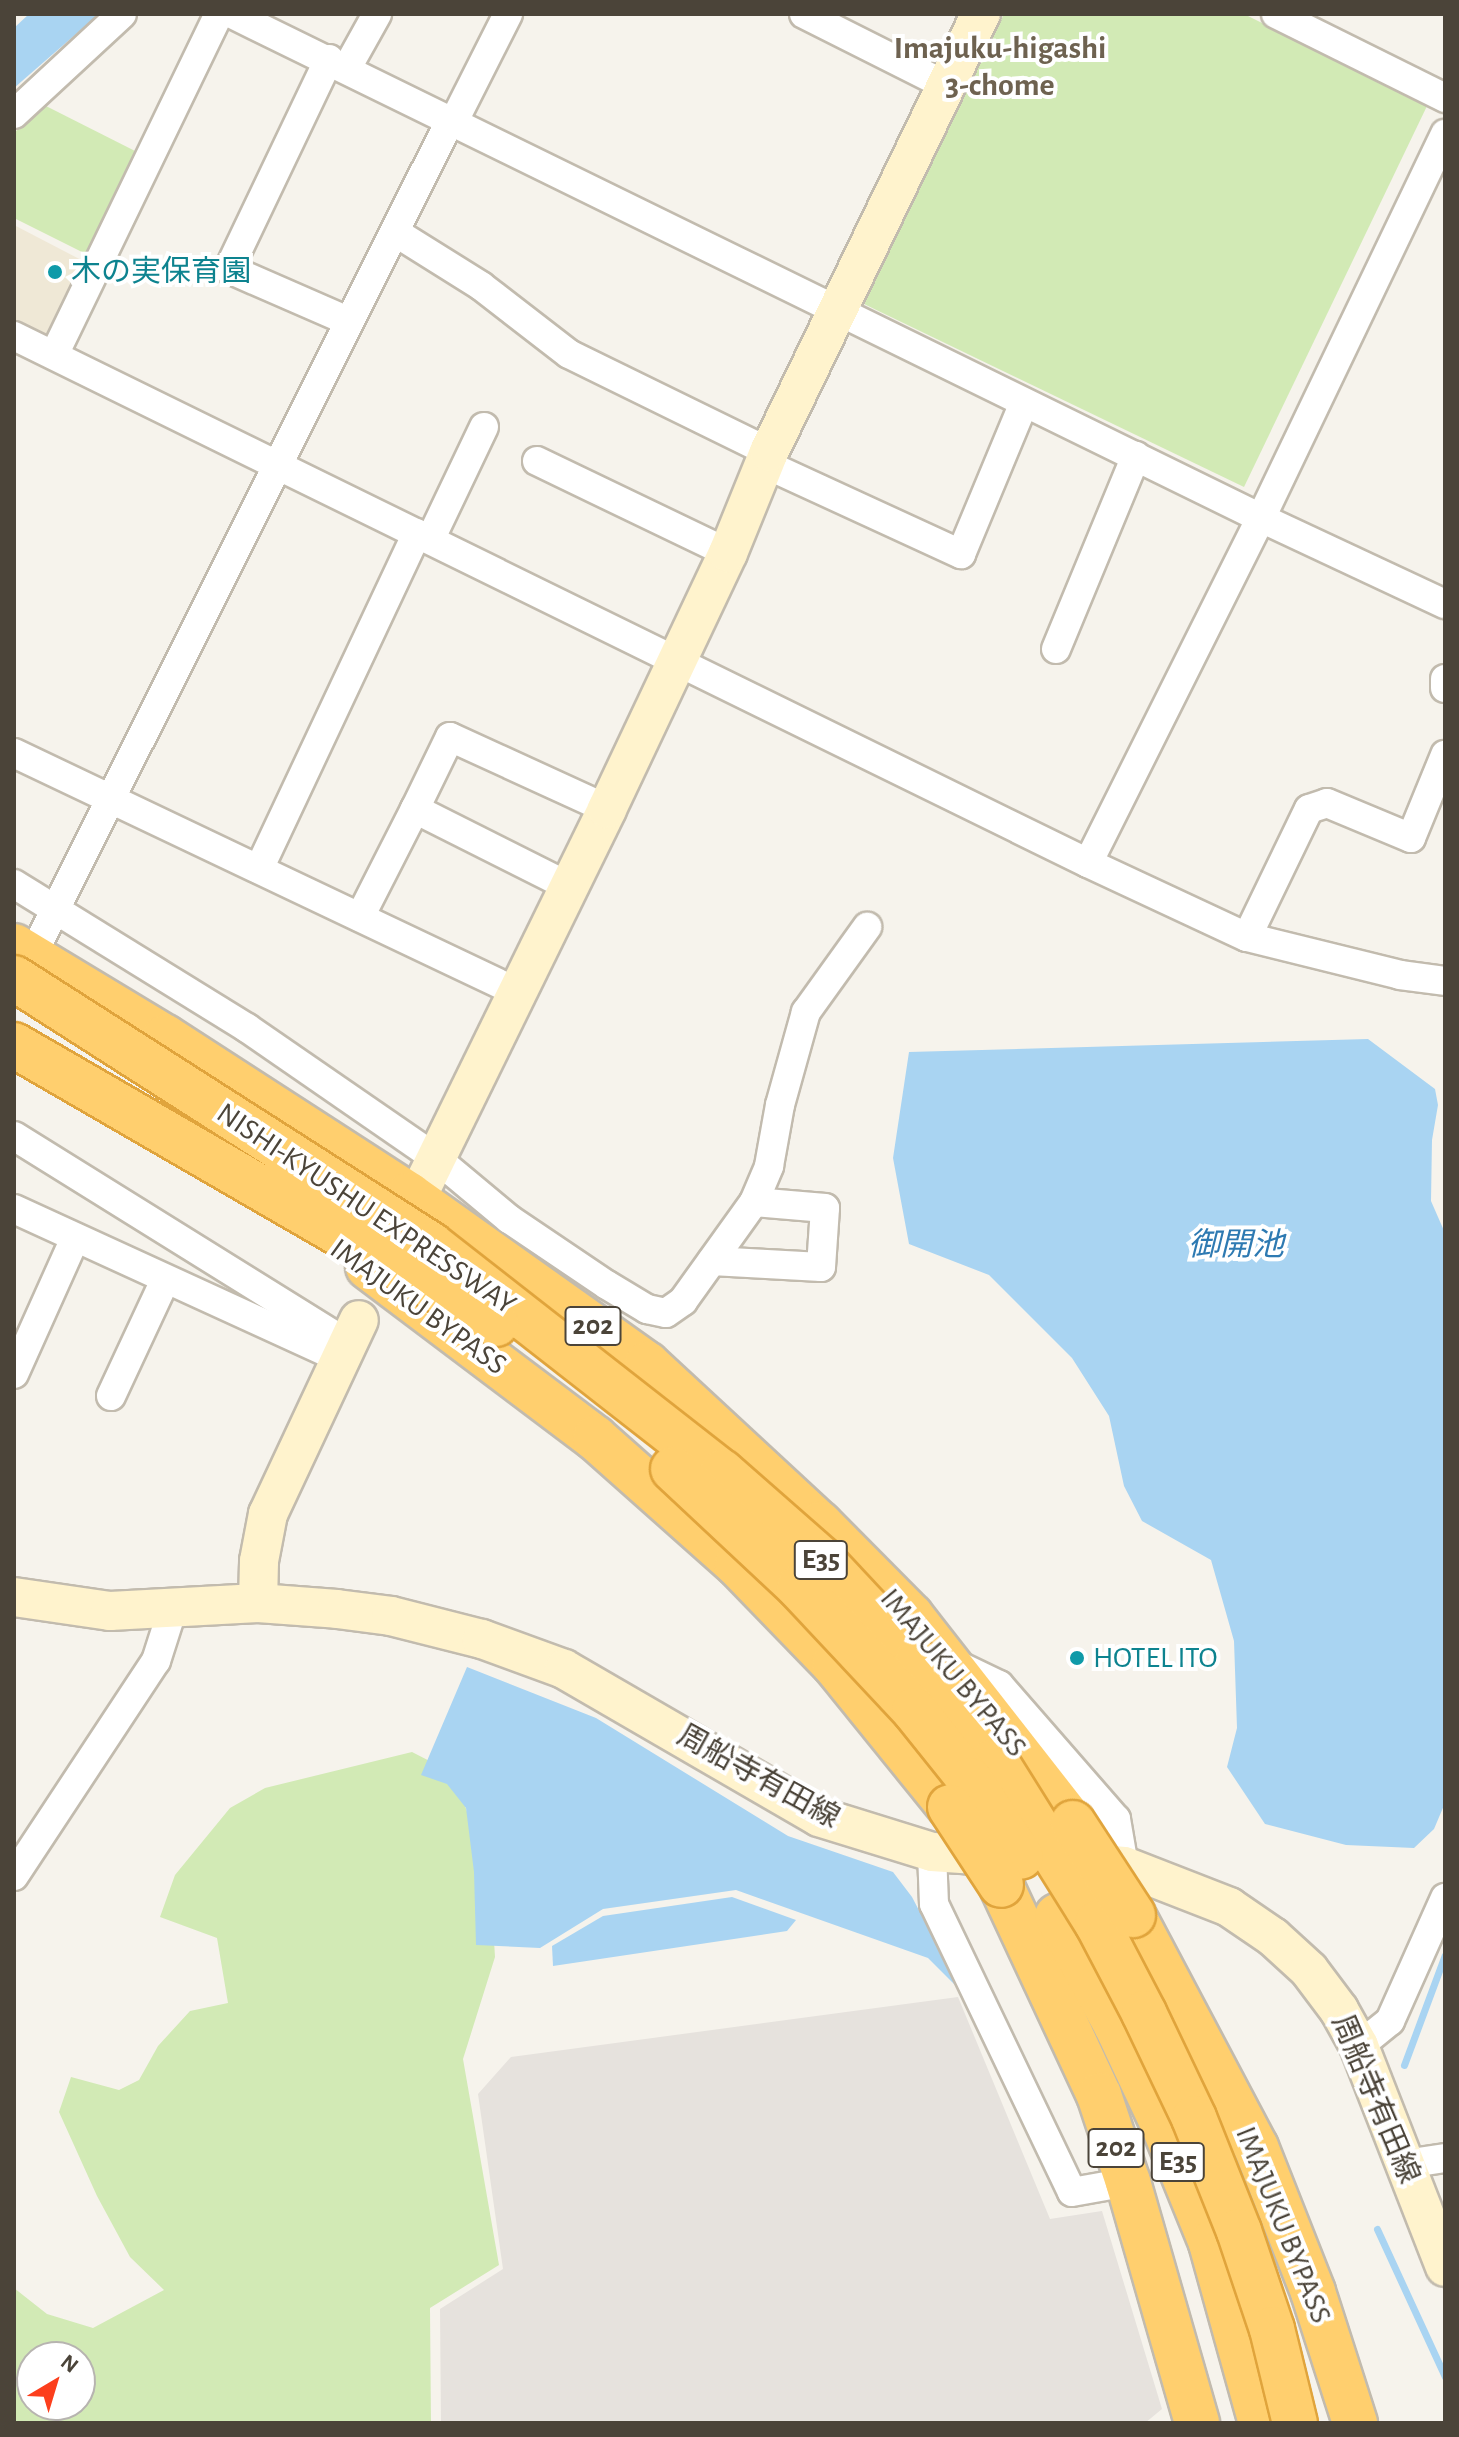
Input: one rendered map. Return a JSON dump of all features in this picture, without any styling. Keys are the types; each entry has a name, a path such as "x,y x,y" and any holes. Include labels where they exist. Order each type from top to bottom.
{"highway":[{"name":"IMAJUKU BYPASS","path":"22,956 409,1195 647,1364 820,1524 911,1616 1073,1823 1133,1915 1256,2147 1313,2292 1355,2423"},
{"name":"NISHI-KYUSHU EXPRESSWAY","path":"22,956 431,1245 722,1472 822,1560 917,1662 995,1760 1097,1923 1144,2013 1194,2118 1239,2231 1272,2329 1295,2423"},
{"name":"NISHI-KYUSHU EXPRESSWAY","path":"14,1005 344,1218 498,1325 697,1490 799,1587 914,1710 1007,1834 1057,1916 1116,2025 1164,2127 1211,2243 1261,2423"},
{"name":"IMAJUKU BYPASS","path":"14,1033 355,1258 595,1438 737,1564 834,1664 950,1807 1001,1885 1099,2095 1128,2182 1197,2423"},
{"path":"14,1045 498,1325"}],"main road":[{"path":"430,1171 570,887 728,553 767,458 981,14"},
{"path":"258,1603 259,1561 268,1514 349,1341"},
{"name":"周船寺有田線","path":"14,1597 110,1611 172,1611 258,1603 391,1616 510,1649 564,1669 819,1817 932,1852 1124,1866 1229,1907 1273,1937 1309,1970 1339,2010 1359,2046 1445,2267"}],"street":[{"path":"14,114 122,14"},
{"path":"54,355 219,14"},
{"path":"232,14 338,63 1024,403 1445,604"},
{"path":"348,321 229,269 338,63 377,14"},
{"path":"22,956 53,910 110,800 348,321 508,14"},
{"path":"804,14 945,85"},
{"path":"1276,14 1445,98"},
{"path":"1088,863 1261,518 1445,134"},
{"path":"395,232 481,286 569,354 767,458 961,554 1024,403"},
{"path":"14,336 1088,863 1247,937 1400,975 1445,981"},
{"path":"259,869 424,536 484,427"},
{"path":"1056,649 1136,456"},
{"path":"537,461 728,553"},
{"path":"1445,679 1445,688"},
{"path":"360,917 450,737 607,809"},
{"path":"14,753 519,993"},
{"path":"1247,937 1309,809 1327,803 1411,838 1445,755"},
{"path":"415,809 570,887"},
{"path":"14,884 247,1028 430,1171 647,1309 666,1313 683,1301 754,1202 769,1166 780,1105 806,1012 867,927"},
{"path":"14,1136 349,1341"},
{"path":"712,1261 821,1267 825,1208 754,1202"},
{"path":"14,1209 165,1280 349,1341"},
{"path":"14,1374 75,1238"},
{"path":"111,1396 165,1280"},
{"path":"14,1876 156,1661 172,1611"},
{"path":"947,1660 999,1685 1116,1819 1124,1866"},
{"path":"932,1852 934,1904 1072,2192 1128,2182"},
{"path":"1359,2046 1390,2021 1445,1898"},
{"path":"1405,2164 1445,2158"}],"shaded area":[{"path":"14,225 89,264 52,345 14,327"},
{"path":"958,1997 1050,2219 1102,2211 1162,2409 1145,2423 441,2423 440,2309 503,2269 478,2094 511,2057"}],"green space":[{"path":"1004,14 1244,14 1427,106 1244,487 864,304"},
{"path":"44,105 141,154 92,257 14,218 14,133"},
{"path":"412,1752 453,1773 490,1875 495,1957 463,2059 499,2265 430,2308 431,2423 14,2423 14,2288 47,2314 93,2328 164,2290 130,2257 97,2196 59,2112 71,2077 119,2090 139,2080 158,2046 190,2011 228,2003 217,1938 160,1917 175,1875 230,1808 265,1788"}],"water":[{"path":"29,14 99,14 14,88 14,28"},
{"name":"御開池","path":"1368,1039 1435,1089 1438,1105 1432,1140 1431,1201 1445,1233 1445,1803 1434,1829 1414,1848 1346,1845 1265,1824 1227,1767 1237,1728 1234,1641 1211,1560 1142,1521 1124,1486 1109,1416 1072,1358 989,1275 909,1244 893,1158 909,1052"},
{"path":"467,1667 596,1718 788,1836 893,1872 912,1897 961,1991 928,1958 736,1890 603,1909 540,1948 476,1945 474,1872 466,1808 447,1784 421,1775"},
{"path":"732,1897 796,1920 787,1931 553,1966 552,1946 603,1916"}],"waterway":[{"path":"1404,2065 1445,1955"},
{"path":"1377,2229 1445,2377"}],"place":[{"name":"木の実保育園","path":"55,272"},
{"name":"HOTEL ITO","path":"1077,1658"}],"district":[{"name":"Imajuku-higashi 3-chome","path":"1000,68"}]}
